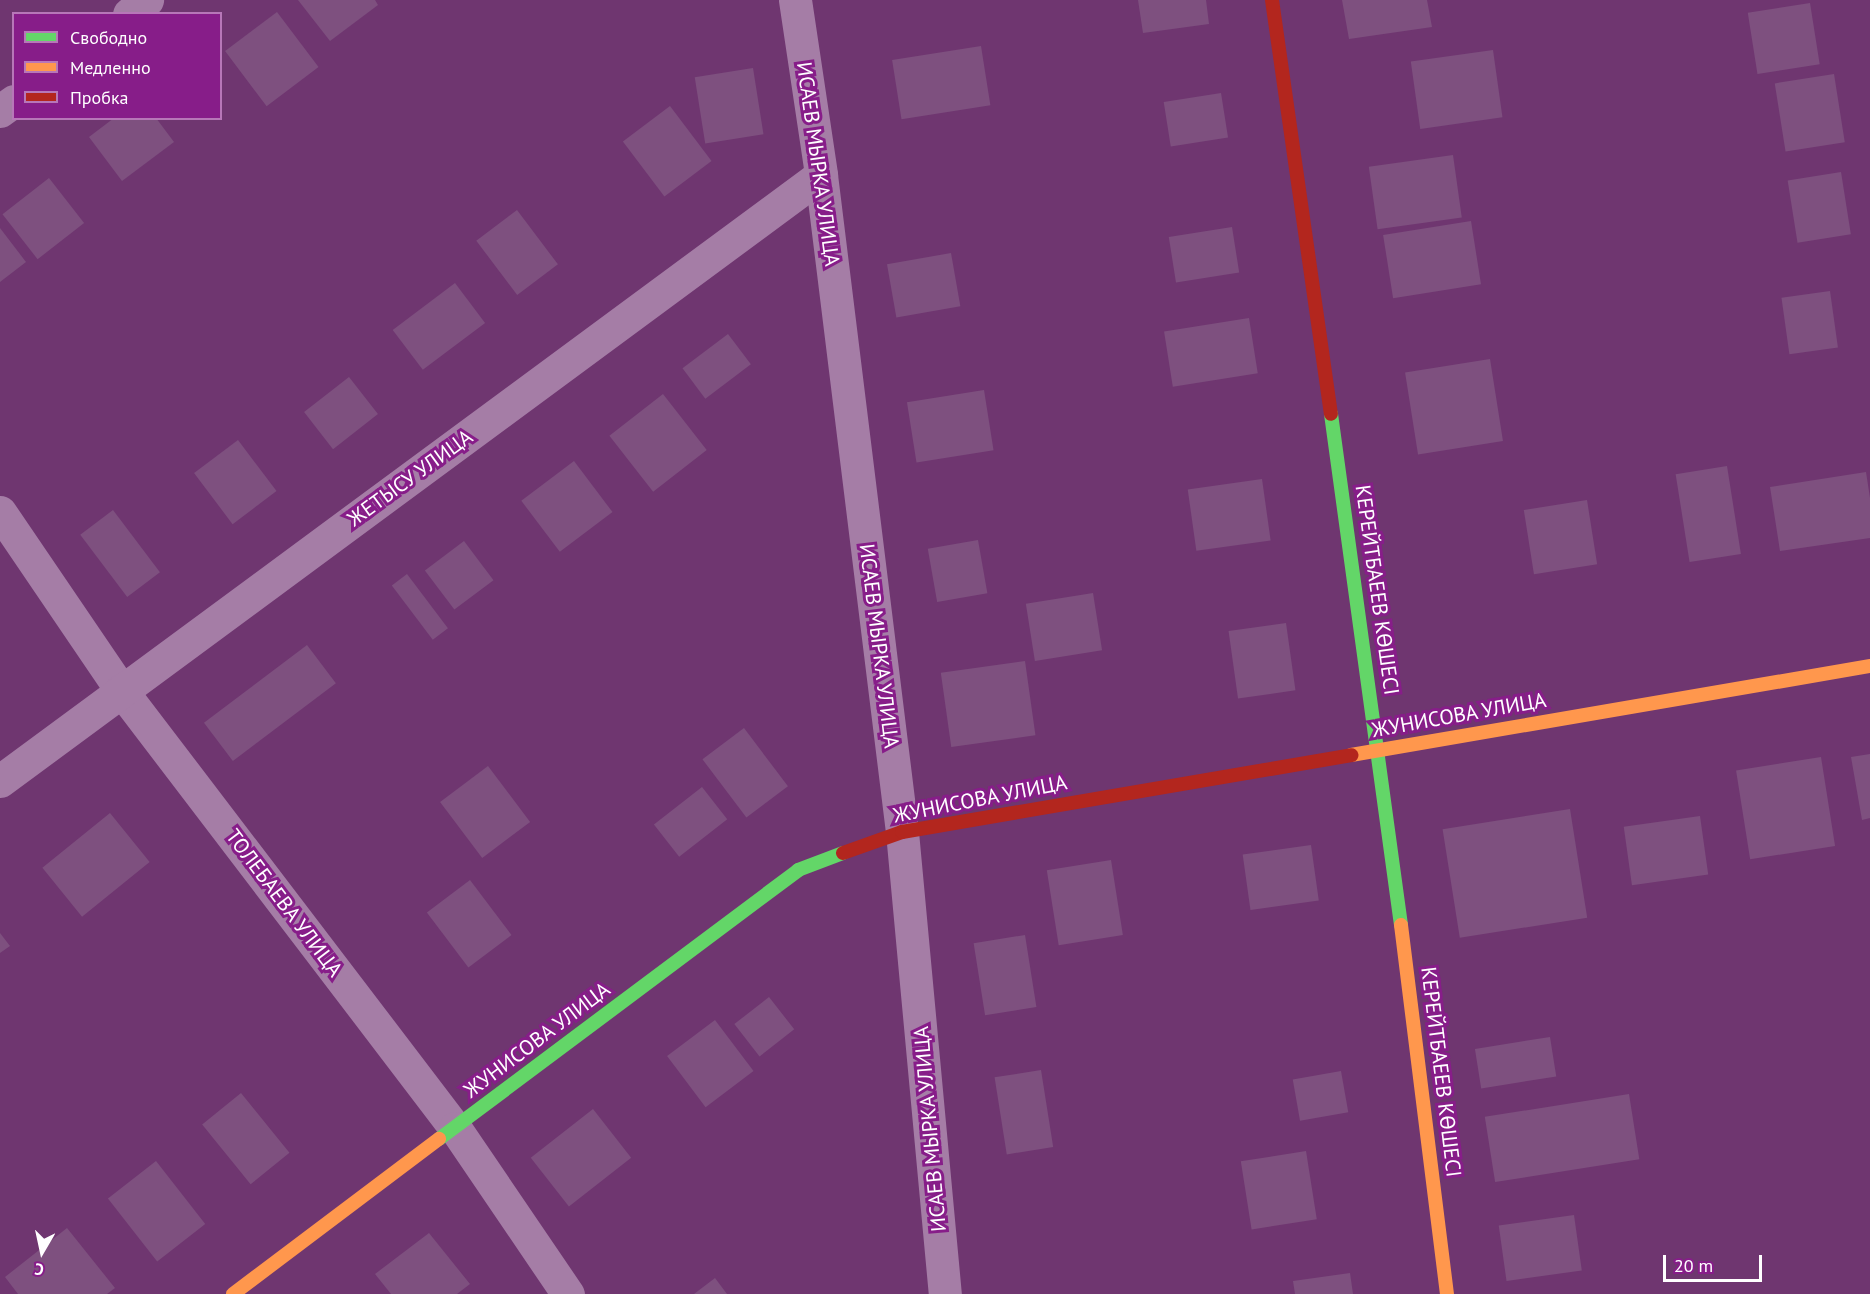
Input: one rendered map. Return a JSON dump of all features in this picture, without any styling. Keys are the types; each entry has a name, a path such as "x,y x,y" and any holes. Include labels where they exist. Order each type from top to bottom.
{"street":[{"path":"132,12 147,0"},
{"name":"ИСАЕВ МЫРКА УЛИЦА","path":"795,0 821,175 902,832 945,1294"},
{"name":"КЕРЕЙТБАЕЕВ КӨШЕСІ","path":"1272,0 1378,750 1447,1294"},
{"name":"ЖЕТЫСУ УЛИЦА","path":"0,781 821,175"},
{"name":"ТОЛЕБАЕВА УЛИЦА","path":"0,512 121,690 455,1128 568,1294"},
{"name":"ЖУНИСОВА УЛИЦА","path":"233,1294 798,870 902,832 1870,666"}],"building":[{"path":"298,0 375,0 378,5 330,41"},
{"path":"1138,0 1206,0 1209,24 1143,33"},
{"path":"1342,0 1427,0 1432,27 1349,39"},
{"path":"1810,3 1820,64 1757,74 1748,13"},
{"path":"277,12 319,67 267,106 225,51"},
{"path":"981,46 990,105 901,119 892,60"},
{"path":"1493,50 1502,117 1420,129 1411,62"},
{"path":"753,68 763,134 705,143 695,77"},
{"path":"1834,74 1845,142 1786,152 1775,83"},
{"path":"1221,93 1228,137 1171,147 1164,102"},
{"path":"670,106 712,161 664,197 623,142"},
{"path":"111,120 158,120 174,142 122,181 89,137"},
{"path":"1453,155 1462,217 1378,229 1369,167"},
{"path":"1841,172 1851,234 1798,243 1788,180"},
{"path":"49,178 84,223 38,259 3,214"},
{"path":"517,210 558,264 517,295 476,241"},
{"path":"1471,221 1481,284 1393,298 1383,235"},
{"path":"1232,227 1239,272 1176,282 1169,237"},
{"path":"0,228 26,262 0,282"},
{"path":"951,253 960,306 896,317 887,264"},
{"path":"455,283 485,323 423,370 393,330"},
{"path":"1830,291 1838,347 1789,354 1781,298"},
{"path":"1249,318 1258,373 1173,387 1164,331"},
{"path":"728,334 751,364 705,399 682,368"},
{"path":"1490,359 1503,441 1418,454 1405,372"},
{"path":"349,377 378,414 333,449 304,412"},
{"path":"984,390 994,450 917,462 907,402"},
{"path":"663,394 707,450 653,492 609,436"},
{"path":"238,440 277,491 233,524 194,473"},
{"path":"574,461 613,512 560,552 521,501"},
{"path":"1727,466 1741,554 1690,562 1676,474"},
{"path":"1866,472 1870,498 1870,538 1780,551 1770,487"},
{"path":"1262,479 1271,540 1196,551 1188,489"},
{"path":"1587,500 1597,564 1534,574 1524,510"},
{"path":"113,510 160,572 127,597 80,535"},
{"path":"978,540 987,593 937,602 928,549"},
{"path":"464,541 493,580 454,610 425,570"},
{"path":"407,574 448,628 433,640 392,585"},
{"path":"1093,593 1102,650 1035,661 1026,604"},
{"path":"1286,623 1295,690 1238,698 1229,631"},
{"path":"307,645 336,683 233,761 204,723"},
{"path":"1025,661 1035,735 951,747 941,673"},
{"path":"744,728 788,786 746,818 702,759"},
{"path":"1870,754 1870,818 1862,820 1851,757"},
{"path":"1821,757 1835,846 1750,859 1736,770"},
{"path":"488,766 530,822 482,858 440,802"},
{"path":"702,787 727,819 679,857 654,825"},
{"path":"1570,809 1587,918 1460,938 1443,829"},
{"path":"110,813 150,862 82,917 42,868"},
{"path":"1700,816 1708,874 1632,885 1624,827"},
{"path":"1311,845 1319,900 1250,910 1243,855"},
{"path":"1111,860 1123,935 1059,945 1047,870"},
{"path":"470,880 512,935 468,968 427,912"},
{"path":"0,933 10,946 0,953"},
{"path":"1025,935 1036,1007 985,1015 974,943"},
{"path":"769,997 794,1029 760,1056 734,1024"},
{"path":"715,1020 754,1071 706,1107 667,1056"},
{"path":"1550,1037 1556,1077 1481,1088 1475,1049"},
{"path":"1041,1070 1053,1147 1007,1154 995,1077"},
{"path":"1341,1071 1348,1112 1300,1121 1293,1080"},
{"path":"241,1093 289,1153 251,1184 202,1124"},
{"path":"1629,1094 1639,1159 1495,1182 1485,1117"},
{"path":"593,1109 631,1158 569,1206 531,1158"},
{"path":"1306,1151 1317,1219 1252,1229 1241,1161"},
{"path":"156,1161 205,1224 157,1262 108,1199"},
{"path":"1574,1215 1582,1270 1507,1281 1499,1226"},
{"path":"67,1228 115,1288 107,1294 18,1294 5,1277"},
{"path":"429,1233 470,1284 457,1294 391,1294 375,1274"},
{"path":"1350,1273 1353,1294 1295,1294 1293,1281"},
{"path":"715,1278 727,1294 694,1294"}],"traffic: fast":[{"path":"1331,414 1401,925"},
{"path":"439,1139 798,870 843,853"}],"traffic: slow":[{"path":"1351,755 1870,666"},
{"path":"1401,925 1447,1294"},
{"path":"233,1294 439,1139"}],"traffic: jam":[{"path":"1272,0 1331,414"},
{"path":"843,853 902,832 1351,755"}]}
